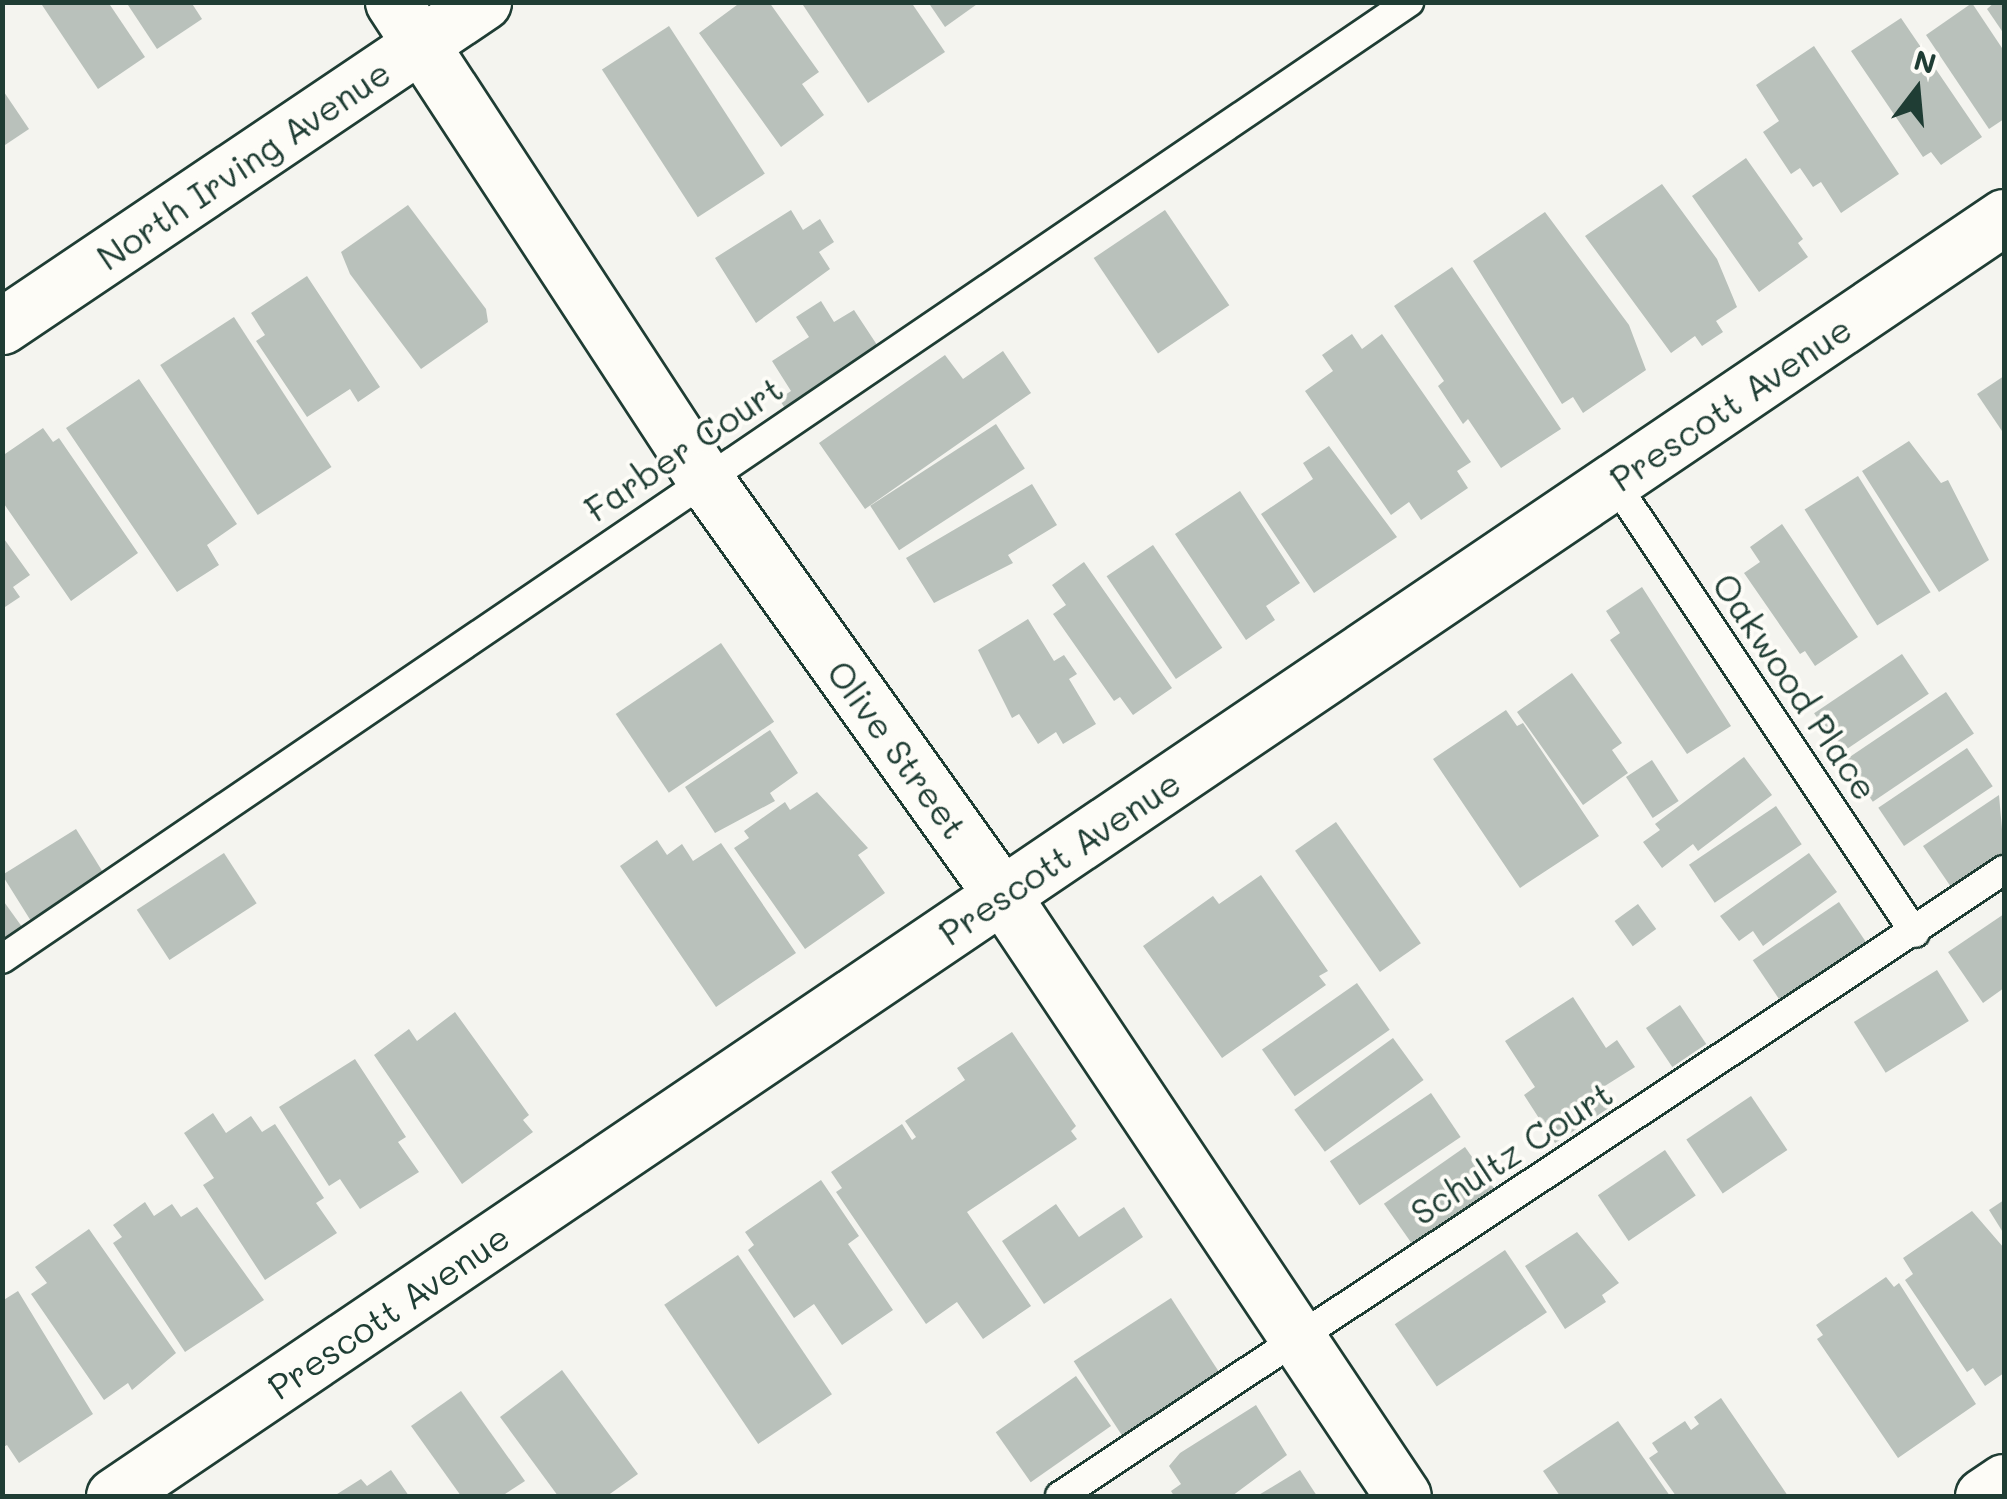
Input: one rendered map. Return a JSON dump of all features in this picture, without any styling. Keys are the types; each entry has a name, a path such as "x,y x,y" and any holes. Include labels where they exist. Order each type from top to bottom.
{"street":[{"name":"North Irving Avenue","path":"2,326 407,24 483,2"},
{"name":"Olive Street","path":"407,24 704,478 1002,896 1294,1339 1403,1496"},
{"name":"Prescott Avenue","path":"114,1496 2004,218"},
{"path":"1983,1496 2004,1482"}],"lane":[{"name":"Farber Court","path":"2,959 1408,2"},
{"name":"Oakwood Place","path":"1614,482 1915,933"},
{"name":"Schultz Court","path":"1060,1496 1915,933 2004,870"}],"building":[{"path":"40,2 108,2 145,57 98,89"},
{"path":"126,2 191,2 202,19 157,49"},
{"path":"741,2 769,2 819,72 802,84 824,115 781,147 699,33"},
{"path":"801,2 911,2 945,52 868,103"},
{"path":"928,2 980,2 945,27"},
{"path":"1995,2 2004,2 2004,34 1987,9"},
{"path":"1972,3 2004,51 2004,119 1989,129 1926,35"},
{"path":"1901,18 1982,137 1941,165 1931,152 1923,157 1851,51"},
{"path":"669,26 765,174 698,217 602,70"},
{"path":"1814,46 1899,174 1841,213 1821,182 1813,187 1800,168 1791,174 1763,132 1779,121 1756,85"},
{"path":"2,89 29,129 2,147"},
{"path":"1746,158 1803,239 1798,243 1808,257 1759,292 1692,196"},
{"path":"1662,184 1717,259 1737,307 1716,321 1723,332 1702,346 1695,336 1671,353 1585,236"},
{"path":"408,205 486,309 488,322 421,369 350,274 341,252"},
{"path":"791,210 803,230 820,219 834,242 819,252 830,269 756,323 715,258"},
{"path":"1165,210 1229,305 1158,353 1094,258"},
{"path":"1545,212 1629,325 1646,370 1583,413 1573,397 1562,404 1473,261"},
{"path":"1452,267 1561,429 1501,468 1468,419 1463,424 1438,386 1444,381 1394,306"},
{"path":"307,276 380,387 358,402 350,389 307,417 256,341 265,335 251,313"},
{"path":"821,301 834,322 854,310 881,351 788,413 779,399 791,391 772,361 809,337 796,317"},
{"path":"234,317 331,467 258,515 160,365"},
{"path":"1352,334 1362,349 1382,334 1471,462 1457,471 1468,488 1421,520 1409,502 1391,515 1305,391 1333,371 1322,355"},
{"path":"1003,351 1031,393 865,509 819,443 945,355 963,379"},
{"path":"2004,376 2004,434 1977,394"},
{"path":"139,379 237,524 207,545 219,565 177,592 66,428"},
{"path":"996,424 1025,468 899,550 870,506"},
{"path":"43,428 53,442 59,438 138,553 71,601 2,501 2,456"},
{"path":"1909,441 1941,483 1948,480 1989,560 1939,592 1862,471"},
{"path":"1329,446 1397,537 1314,593 1261,514 1313,479 1303,463"},
{"path":"1858,476 1931,592 1877,626 1805,509"},
{"path":"1032,484 1057,525 1008,555 1013,563 934,603 906,558"},
{"path":"1240,491 1300,583 1266,606 1275,620 1246,640 1175,534"},
{"path":"1782,524 1858,637 1815,666 1805,651 1800,654 1744,573 1760,562 1750,547"},
{"path":"2,536 30,575 13,587 20,597 2,609"},
{"path":"1153,545 1222,648 1176,679 1107,576"},
{"path":"1084,562 1172,688 1133,715 1120,697 1114,701 1053,614 1066,605 1052,585"},
{"path":"1642,587 1731,726 1687,754 1610,640 1620,633 1606,611"},
{"path":"1028,619 1054,661 1064,655 1077,674 1069,679 1096,724 1063,744 1056,732 1038,744 1019,714 1012,718 978,650"},
{"path":"721,643 774,722 669,793 616,714"},
{"path":"1902,654 1929,694 1841,753 1814,713"},
{"path":"1572,673 1622,743 1612,750 1628,773 1583,805 1517,712"},
{"path":"1946,692 1974,733 1873,802 1845,760"},
{"path":"1506,710 1517,726 1523,723 1599,836 1520,888 1433,759"},
{"path":"770,730 798,773 770,793 775,801 715,833 685,787"},
{"path":"1967,748 1993,786 1904,846 1878,808"},
{"path":"1744,757 1772,795 1698,851 1693,844 1662,868 1643,842 1660,830 1655,824"},
{"path":"1652,760 1679,801 1653,818 1626,777"},
{"path":"817,792 868,848 858,855 885,893 805,949 734,848 749,838 744,831 785,802 790,810"},
{"path":"1999,795 2004,852 1951,887 1923,846"},
{"path":"1776,806 1802,844 1715,903 1689,865"},
{"path":"1336,822 1421,943 1380,972 1295,851"},
{"path":"76,829 107,878 33,924 2,875"},
{"path":"657,840 667,855 682,844 693,861 721,843 796,953 716,1007 620,866"},
{"path":"224,853 257,903 169,960 137,910"},
{"path":"1809,853 1837,892 1763,946 1753,931 1739,941 1720,916"},
{"path":"1261,875 1328,971 1319,976 1326,985 1222,1058 1143,946 1213,896 1219,904"},
{"path":"2,899 30,938 2,957"},
{"path":"1839,902 1867,943 1781,1002 1753,960"},
{"path":"1638,904 1656,929 1633,946 1615,921"},
{"path":"2004,914 2004,988 1983,1003 1948,952"},
{"path":"1937,970 1969,1021 1886,1073 1854,1022"},
{"path":"1357,983 1390,1030 1295,1096 1262,1050"},
{"path":"1573,997 1606,1048 1617,1040 1635,1067 1600,1089 1612,1106 1555,1143 1524,1095 1535,1087 1505,1041"},
{"path":"1680,1005 1706,1044 1672,1067 1646,1028"},
{"path":"455,1012 529,1115 523,1120 533,1132 462,1184 374,1055 409,1029 417,1041"},
{"path":"1012,1032 1076,1126 1071,1131 1077,1139 967,1212 1031,1306 983,1339 957,1302 926,1324 836,1192 842,1188 831,1172 902,1124 912,1140 916,1137 905,1121 965,1080 957,1068"},
{"path":"1393,1038 1424,1080 1325,1152 1294,1110"},
{"path":"355,1059 406,1137 398,1142 419,1172 360,1209 340,1179 329,1186 279,1107"},
{"path":"1431,1093 1461,1137 1359,1205 1330,1161"},
{"path":"1751,1096 1787,1150 1723,1194 1686,1140"},
{"path":"213,1113 226,1133 251,1116 262,1132 275,1124 324,1198 316,1203 337,1233 265,1280 203,1185 214,1178 184,1133"},
{"path":"1465,1147 1497,1192 1415,1249 1384,1204"},
{"path":"1665,1150 1696,1196 1629,1241 1598,1195"},
{"path":"821,1180 859,1236 848,1244 893,1310 842,1345 814,1304 794,1318 748,1250 754,1245 745,1232"},
{"path":"2004,1200 2004,1234 1989,1210"},
{"path":"145,1202 154,1216 172,1204 181,1217 197,1207 264,1300 185,1352 113,1243 122,1237 113,1225"},
{"path":"1056,1204 1079,1237 1124,1207 1143,1237 1044,1304 1002,1241"},
{"path":"1972,1211 2004,1248 2004,1373 1985,1386 1973,1368 1967,1372 1905,1280 1913,1274 1903,1258"},
{"path":"89,1229 176,1353 132,1390 128,1383 104,1400 31,1294 47,1283 35,1267"},
{"path":"1577,1232 1619,1283 1602,1295 1606,1302 1565,1329 1525,1266"},
{"path":"1505,1250 1547,1312 1437,1387 1395,1324"},
{"path":"738,1255 832,1394 758,1444 664,1305"},
{"path":"1886,1277 1894,1287 1899,1283 1976,1404 1898,1458 1817,1339 1823,1335 1816,1325"},
{"path":"18,1291 93,1414 19,1463 7,1445 2,1448 2,1301"},
{"path":"1171,1298 1223,1378 1125,1441 1074,1361"},
{"path":"562,1370 638,1474 607,1496 558,1496 500,1417"},
{"path":"1076,1376 1111,1426 1031,1482 996,1432"},
{"path":"461,1391 525,1481 502,1496 461,1496 411,1426"},
{"path":"1721,1398 1788,1496 1676,1496 1649,1458 1658,1452 1652,1443 1685,1421 1691,1430 1699,1424 1694,1417"},
{"path":"1256,1405 1287,1455 1232,1496 1174,1496 1171,1491 1181,1484 1169,1466 1180,1453"},
{"path":"1618,1421 1670,1496 1560,1496 1543,1471"},
{"path":"391,1470 409,1496 334,1496 361,1479 367,1486"},
{"path":"1300,1470 1317,1496 1257,1496"}]}
